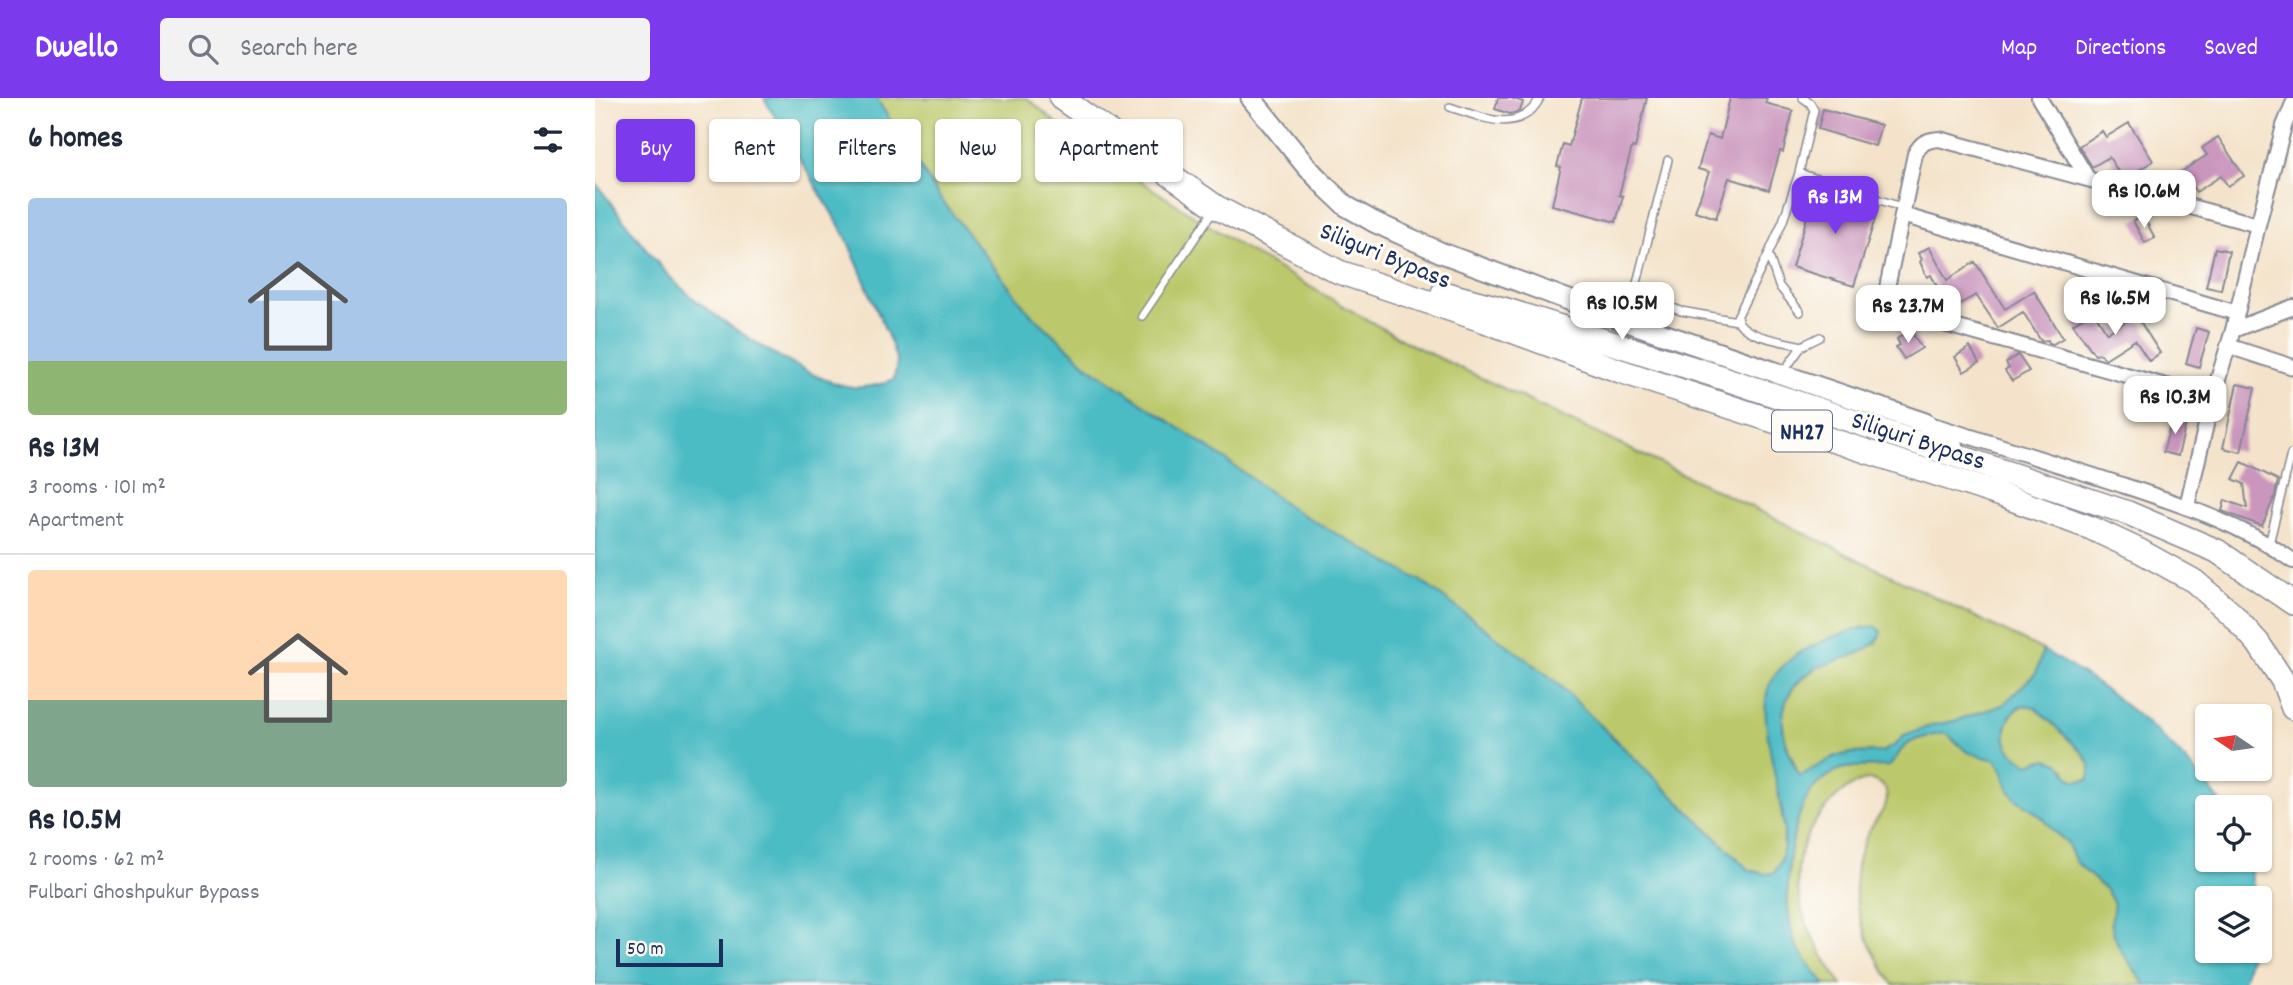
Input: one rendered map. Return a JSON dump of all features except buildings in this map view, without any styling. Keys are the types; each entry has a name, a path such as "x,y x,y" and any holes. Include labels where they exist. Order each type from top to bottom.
{"highway":[{"name":"Siliguri Bypass","path":"1061,98 1216,206 1339,272 1485,321 1620,371 2001,495 2091,528 2194,581 2232,614 2258,643 2277,671 2293,708"},
{"name":"NH27","path":"1256,226 1388,279 1503,309 1713,375 2128,513 2217,551 2293,603"}],"main road":[{"path":"1251,98 1328,189 1346,206 1374,222 1442,253 1625,321 1925,423 1952,444 1956,456"}],"street":[{"path":"2039,98 2088,179"},
{"path":"2187,506 2258,225 2287,141 2293,104"},
{"path":"2212,399 1883,307 1915,153 1921,144 1929,139 1939,139 2258,225"},
{"path":"1903,212 2237,313"},
{"path":"2233,330 2293,307"},
{"path":"2228,346 2293,368"},
{"path":"1925,423 2187,506 2269,544 2293,561"}],"lane":[{"path":"1450,107 1491,120 1515,121 1531,110 1540,98"},
{"path":"1738,321 1739,312 1768,255 1800,173 1814,110 1803,98"},
{"path":"1668,160 1633,296 1642,296 1681,311 1738,321 1748,332 1802,346"},
{"path":"1800,173 1903,212"},
{"path":"1142,316 1216,206"},
{"path":"1768,255 1779,286 1800,312"},
{"path":"1789,364 1802,346 1820,337"},
{"path":"2269,544 2291,454"}],"green space":[{"path":"876,98 1027,98 1052,119 1035,119 1035,182 1142,182 1253,254 1408,343 2043,650 2036,673 2003,705 1904,736 1894,746 1882,752 1836,756 1800,776 1784,733 1784,706 1790,694 1812,671 1877,643 1865,627 1830,638 1796,654 1765,710 1784,828 1783,859 1775,873 1749,870 1553,679 1421,581 1294,510 1222,457 1089,367 1029,312 940,198 921,168 921,119 889,119"},
{"path":"2024,705 2035,707 2082,752 2090,764 2088,780 2074,781 2065,769 2042,760 2028,764 2012,751 2007,743 2007,724 2014,712"},
{"path":"1946,733 1956,743 1979,756 1995,759 2009,790 2017,800 2044,819 2053,831 2067,842 2076,862 2107,891 2114,904 2113,912 2145,985 1893,985 1864,930 1855,891 1860,852 1887,800 1885,788 1876,781 1865,781 1842,792 1814,823 1801,852 1798,882 1803,915 1827,963 1842,985 1826,985 1812,968 1793,937 1788,902 1792,842 1803,805 1811,791 1836,771 1854,767 1889,766 1912,741"}],"water":[{"path":"764,98 876,98 889,119 814,119 814,182 921,182 921,168 940,198 1029,312 1089,367 1222,457 1294,510 1421,581 1553,679 1749,870 1774,873 1782,858 1783,819 1767,731 1766,701 1771,681 1792,658 1850,631 1874,626 1881,631 1872,646 1813,670 1790,692 1785,705 1784,733 1800,776 1836,756 1882,752 1894,746 1904,736 2003,705 2036,673 2043,650 2094,682 2142,719 2195,772 2195,781 2203,781 2214,795 2195,795 2195,872 2251,872 2253,886 2195,886 2195,963 2248,963 2242,985 2145,985 2120,949 2114,935 2111,923 2114,904 2107,891 2076,862 2067,842 2053,831 2044,819 2017,800 2009,790 2002,770 1995,760 1967,752 1946,733 1912,741 1889,766 1854,767 1836,771 1813,788 1803,805 1789,862 1790,921 1798,949 1826,985 595,985 595,182 671,278 731,326 784,359 834,383 853,387 874,386 894,379 897,362 846,237 800,159 800,119 776,119","holes":["2024,705 2035,707 2082,752 2090,764 2088,780 2071,779 2059,763 2047,759 2028,764 2010,749 2006,736 2007,723 2018,708"]}]}
